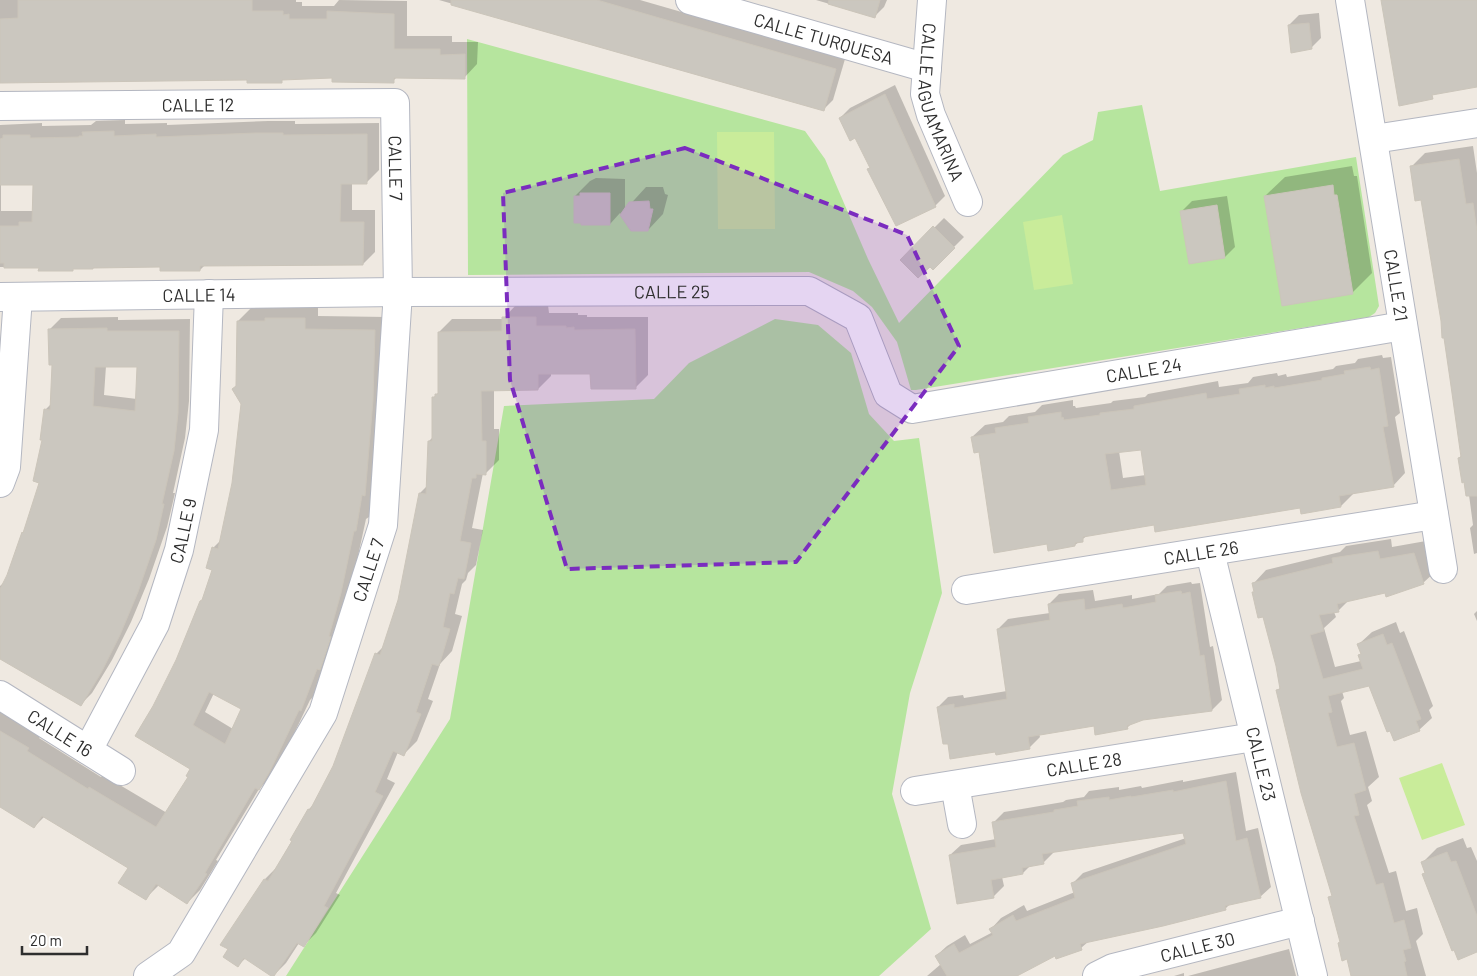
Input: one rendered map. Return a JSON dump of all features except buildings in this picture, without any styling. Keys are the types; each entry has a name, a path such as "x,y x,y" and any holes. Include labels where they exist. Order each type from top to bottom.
{"street":[{"name":"CALLE TURQUESA","path":"690,0 927,68"},
{"name":"CALLE AGUAMARINA","path":"932,0 925,94 931,115 968,202"},
{"name":"CALLE 21","path":"1350,0 1443,569"},
{"name":"CALLE 12","path":"0,106 395,103"},
{"name":"CALLE 7","path":"148,976 181,952 323,714 383,525 398,292 395,103"},
{"path":"1374,139 1477,122"},
{"name":"CALLE 25","path":"398,292 809,291 858,318 888,394"},
{"name":"CALLE 14","path":"9,297 398,292"},
{"name":"CALLE 9","path":"88,750 155,624 179,550 204,430 209,294"},
{"path":"0,483 6,467 9,297"},
{"name":"CALLE 24","path":"888,394 912,409 1403,326"},
{"name":"CALLE 26","path":"966,590 1434,515"},
{"name":"CALLE 23","path":"1210,552 1313,976"},
{"name":"CALLE 16","path":"0,695 121,771"},
{"name":"CALLE 28","path":"915,791 1254,737"},
{"path":"954,785 962,824"},
{"name":"CALLE 30","path":"1096,976 1113,968 1300,921"}],"highlighted area":[{"path":"685,148 907,235 959,346 796,562 567,569 510,380 503,193"}],"green space":[{"path":"467,39 805,131 825,159 868,259 899,323 1063,155 1093,140 1098,112 1142,105 1160,191 1356,157 1379,306 1375,313 1369,317 911,390 897,342 872,307 853,291 809,272 468,275"},
{"path":"717,132 774,132 775,229 718,229"},
{"path":"1062,215 1073,284 1034,290 1023,222"},
{"path":"775,319 818,325 851,353 869,414 894,441 919,438 942,593 910,693 892,794 931,929 879,976 286,976 450,719 504,406 654,399 689,363"},
{"path":"1442,763 1465,825 1422,840 1399,778"}]}
